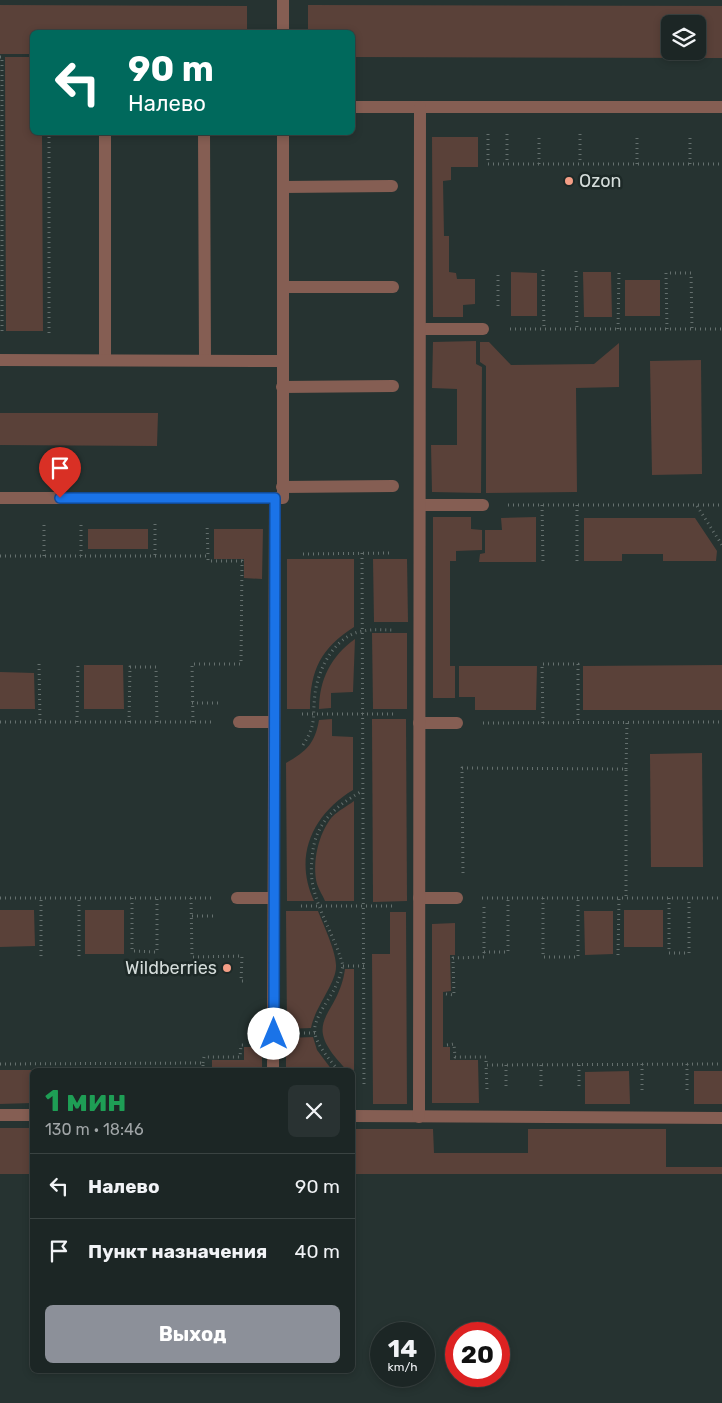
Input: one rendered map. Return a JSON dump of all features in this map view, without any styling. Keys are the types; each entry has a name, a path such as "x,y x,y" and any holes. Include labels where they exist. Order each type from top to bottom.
{"lane":[{"path":"282,0 283,30"},
{"path":"355,107 722,107"},
{"path":"419,1117 420,107"},
{"path":"104,135 105,360"},
{"path":"204,135 205,360"},
{"path":"0,498 283,498 283,135"},
{"path":"283,187 392,186"},
{"path":"283,288 393,287"},
{"path":"420,329 483,329"},
{"path":"0,360 282,361"},
{"path":"282,387 393,386"},
{"path":"282,487 393,486"},
{"path":"274,1068 275,498"},
{"path":"420,505 483,506"},
{"path":"239,722 274,722"},
{"path":"420,723 457,723"},
{"path":"236,898 274,898"},
{"path":"419,902 460,898"},
{"path":"0,1115 30,1115"},
{"path":"358,1116 722,1118"}],"path":[{"path":"0,57 2,57 2,336 0,336"},
{"path":"488,107 488,164 722,164"},
{"path":"507,131 507,163"},
{"path":"539,131 539,164"},
{"path":"580,131 580,164"},
{"path":"637,131 637,164"},
{"path":"690,131 690,164"},
{"path":"40,336 49,336 49,135"},
{"path":"543,270 544,329"},
{"path":"618,329 619,270"},
{"path":"576,271 577,329"},
{"path":"498,273 498,329"},
{"path":"667,329 666,273 691,273 692,329"},
{"path":"483,329 722,329"},
{"path":"542,505 543,562"},
{"path":"577,505 578,563"},
{"path":"697,505 722,545"},
{"path":"483,506 722,505"},
{"path":"44,522 44,556"},
{"path":"81,522 81,556"},
{"path":"155,522 155,556"},
{"path":"193,722 192,664 241,664 242,561 208,561 207,522"},
{"path":"358,1116 364,966 362,553"},
{"path":"275,554 419,553"},
{"path":"0,556 208,556"},
{"path":"274,761 290,755 303,746 311,732 315,693 319,677 325,662 345,639 362,631 419,629"},
{"path":"39,664 40,722"},
{"path":"77,722 78,664"},
{"path":"543,723 542,664 578,664 578,723"},
{"path":"129,722 130,667 156,667 157,722"},
{"path":"274,702 286,714 407,714 419,703"},
{"path":"192,703 212,703"},
{"path":"0,722 239,722"},
{"path":"626,898 627,722"},
{"path":"457,723 722,722"},
{"path":"626,768 462,768 460,898 722,898"},
{"path":"337,1068 320,1045 315,1033 316,1023 322,1008 334,989 343,966 313,886 311,869 312,849 320,827 331,813 343,802 362,791"},
{"path":"0,898 236,898"},
{"path":"41,898 41,956"},
{"path":"79,898 79,956"},
{"path":"132,898 132,952 157,952 157,898"},
{"path":"191,898 192,956 242,956 241,981 248,981 248,990"},
{"path":"446,1003 446,994 454,995 453,958 484,957 484,898"},
{"path":"484,952 508,952 508,898"},
{"path":"543,898 543,957 578,957 578,898"},
{"path":"618,955 619,898"},
{"path":"669,898 669,953 690,953 689,898"},
{"path":"274,916 286,906 364,906 419,902"},
{"path":"343,966 364,966"},
{"path":"446,1036 446,1045 454,1044 455,1057 486,1057 488,1117"},
{"path":"204,1068 204,1057 240,1057 240,1045 249,1045 249,1039"},
{"path":"153,1063 153,1068"},
{"path":"0,1064 203,1063"},
{"path":"486,1065 722,1064"}],"shaded area":[{"path":"0,5 247,6 247,30 30,30 30,54 0,54"},
{"path":"308,5 722,6 722,58 706,58 706,15 661,15 661,58 355,57 355,30 308,30"},
{"path":"5,57 30,57 30,135 42,135 43,331 6,331"},
{"path":"432,137 478,137 478,167 451,167 451,180 443,181 444,236 449,236 449,272 456,273 457,279 475,279 475,304 463,305 463,317 433,317"},
{"path":"511,272 537,273 537,316 511,316"},
{"path":"583,272 611,272 612,317 584,317"},
{"path":"625,280 660,280 660,316 625,316"},
{"path":"476,341 476,364 482,367 481,493 432,492 431,445 457,445 457,389 432,388 433,342"},
{"path":"480,342 489,342 511,365 594,364 619,343 619,387 576,388 577,492 486,493 486,366 480,362"},
{"path":"701,360 702,474 652,475 650,361"},
{"path":"0,413 158,413 157,446 0,445"},
{"path":"433,517 471,517 471,529 482,530 482,550 456,551 456,561 450,561 450,666 455,666 455,698 433,698"},
{"path":"536,517 536,562 479,562 480,554 485,553 485,530 502,530 501,518"},
{"path":"584,518 695,518 717,551 716,561 663,561 663,554 622,554 622,561 584,561"},
{"path":"88,529 148,529 148,549 88,549"},
{"path":"214,529 263,529 262,579 244,578 244,559 214,559"},
{"path":"287,559 354,559 354,627 333,643 320,661 312,683 310,709 287,709"},
{"path":"373,559 407,559 408,622 374,622"},
{"path":"372,633 407,633 407,709 373,709"},
{"path":"355,639 353,692 331,693 331,708 319,709 321,688 328,669 339,653"},
{"path":"84,665 123,665 124,709 84,709"},
{"path":"722,665 722,710 583,710 583,666"},
{"path":"459,666 537,666 536,710 475,710 475,697 459,697"},
{"path":"0,672 34,673 35,709 0,709"},
{"path":"332,719 332,736 353,737 353,790 327,811 311,838 307,852 306,868 308,884 314,901 287,901 286,763 309,746 315,735 319,720"},
{"path":"372,719 406,719 407,901 373,902"},
{"path":"702,753 703,867 651,867 650,754"},
{"path":"354,801 354,901 325,901 317,884 315,867 317,849 323,832 332,817"},
{"path":"0,910 34,910 35,946 0,947"},
{"path":"85,910 124,910 124,954 85,954"},
{"path":"624,910 663,910 663,947 624,947"},
{"path":"286,911 318,911 336,961 333,980 313,1020 311,1028 287,1029"},
{"path":"584,911 613,911 613,954 585,955"},
{"path":"390,912 406,912 407,1104 373,1104 372,954 390,954"},
{"path":"455,923 455,955 450,955 451,991 443,992 443,1047 450,1047 450,1060 478,1060 479,1103 432,1103 432,924"},
{"path":"345,969 354,969 354,1068 345,1068 332,1053 325,1040 323,1029 325,1020 341,986"},
{"path":"313,1037 317,1050 330,1068 286,1068 286,1038"},
{"path":"262,1038 262,1068 212,1068 212,1060 244,1060 244,1047 252,1047 252,1039"},
{"path":"0,1070 30,1070 30,1103 0,1104"},
{"path":"629,1071 630,1104 585,1104 585,1072"},
{"path":"694,1071 722,1071 722,1104 694,1104"},
{"path":"0,1128 30,1128 30,1174 0,1174"},
{"path":"355,1129 433,1129 434,1153 528,1153 528,1129 666,1129 666,1167 722,1167 722,1174 355,1174"}],"place":[{"name":"Ozon","path":"569,181"},
{"name":"Wildberries","path":"227,968"}],"route":[{"path":"60,498 275,498 274,1034"}]}
